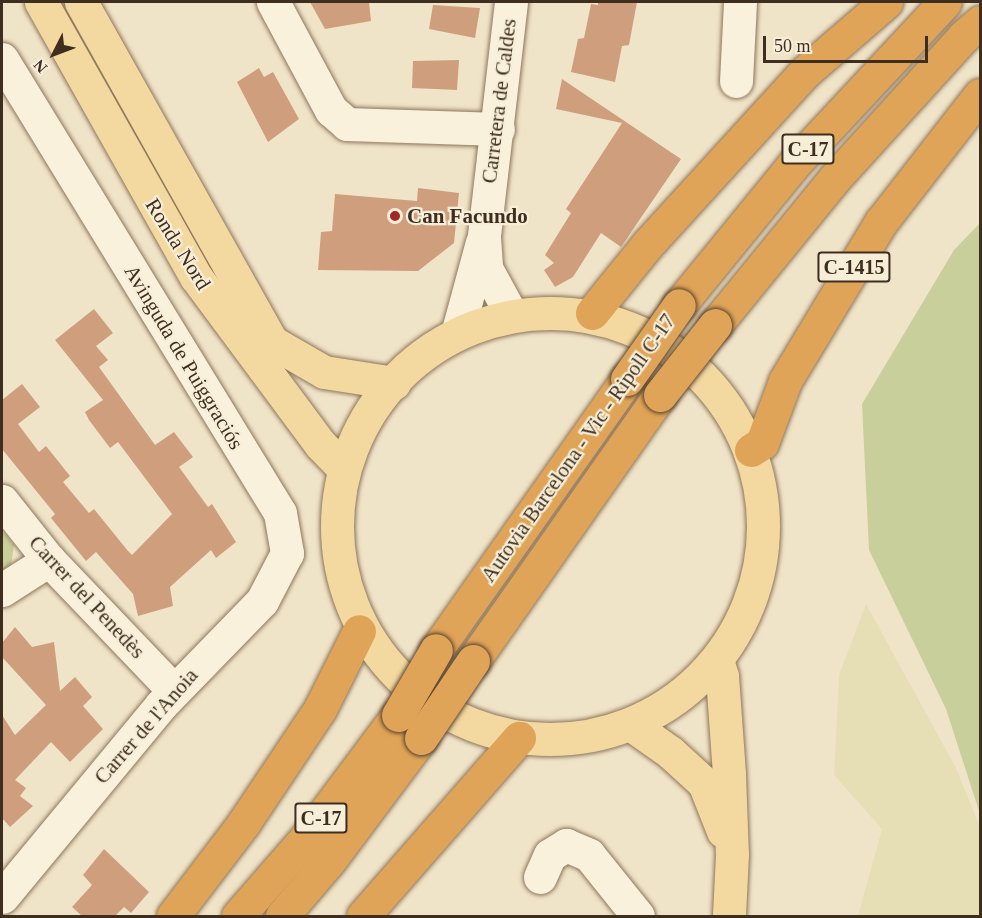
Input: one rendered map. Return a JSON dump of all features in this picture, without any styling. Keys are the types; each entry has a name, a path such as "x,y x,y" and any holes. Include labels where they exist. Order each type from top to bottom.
{"highway":[{"path":"592,313 647,245 805,72 886,2"},
{"name":"Autovia Barcelona - Vic - Ripoll C-17","path":"238,916 306,838 398,715 436,650 679,305 794,164 945,2"},
{"name":"Autovia Barcelona - Vic - Ripoll C-17","path":"282,916 329,861 421,738 660,395 834,178 963,37 981,22"},
{"name":"C-1415","path":"751,450 762,443 785,381 881,222 980,97"},
{"path":"173,916 243,824 320,709 359,631"},
{"path":"363,916 519,738"}],"main road":[{"name":"Ronda Nord","path":"41,2 195,277 320,444 343,468"},
{"name":"Ronda Nord","path":"81,2 272,342 324,372 394,383"},
{"path":"592,313 649,330 675,346 702,374 728,409 751,450 757,492 755,537 746,591 718,663 660,713 636,728 589,738 557,741 519,738 478,726 427,700 378,656 359,631 340,546 343,468 367,416 394,383 457,334 511,314 592,313"},
{"path":"718,663 724,702 732,854 729,916"},
{"path":"636,728 670,752 704,783 732,854"}],"street":[{"path":"273,2 330,110 347,124 498,129"},
{"name":"Carretera de Caldes","path":"484,237 490,168 498,129 511,2"},
{"path":"736,81 740,2"},
{"name":"Avinguda de Puiggraciós","path":"2,59 280,513 286,553"},
{"path":"484,237 486,268 511,314"},
{"path":"457,334 484,237"},
{"name":"Carrer del Penedès","path":"2,501 49,560 174,691"},
{"name":"Carrer de l'Anoia","path":"2,897 174,691 262,600 286,553"},
{"path":"2,590 49,560"},
{"path":"540,877 550,855 566,845 589,855 638,916"}],"shaded area":[{"path":"866,604 956,768 980,827 980,916 858,916 882,829 834,775 839,675"}],"green space":[{"path":"980,223 980,814 946,709 869,550 862,404 954,250"},
{"path":"2,531 14,545 11,565 2,571"}],"building":[{"path":"310,2 369,2 371,21 325,29"},
{"path":"598,2 637,2 629,45 622,46 615,82 571,72 578,39 584,38 591,4 598,5"},
{"path":"433,5 480,8 475,38 429,29"},
{"path":"459,60 457,90 412,88 413,61"},
{"path":"259,68 264,77 273,72 299,119 268,142 237,82"},
{"path":"562,79 681,159 621,247 601,233 573,277 555,287 544,270 554,263 545,255 571,213 566,209 622,123 556,109"},
{"name":"Can Facundo","path":"418,188 459,193 454,243 418,271 318,270 321,232 332,231 335,194 417,201"},
{"path":"94,309 113,333 96,346 108,360 99,367 155,445 174,432 193,457 179,467 208,507 212,504 236,542 216,558 211,550 170,587 173,606 138,616 133,594 96,552 86,561 51,518 55,514 2,449 2,400 22,384 40,407 18,424 39,452 46,446 70,476 63,482 89,513 94,509 132,555 172,514 118,442 110,448 89,420 85,412 103,400 55,340"},
{"path":"15,627 32,647 54,642 60,691 75,677 92,697 83,706 103,729 70,762 51,742 15,780 26,788 20,796 33,806 10,827 2,818 2,715 15,735 46,705 2,657 2,643"},
{"path":"104,849 149,892 131,913 124,907 115,916 82,916 72,907 92,885 83,875"}],"place":[{"name":"Can Facundo","path":"395,216"}]}
